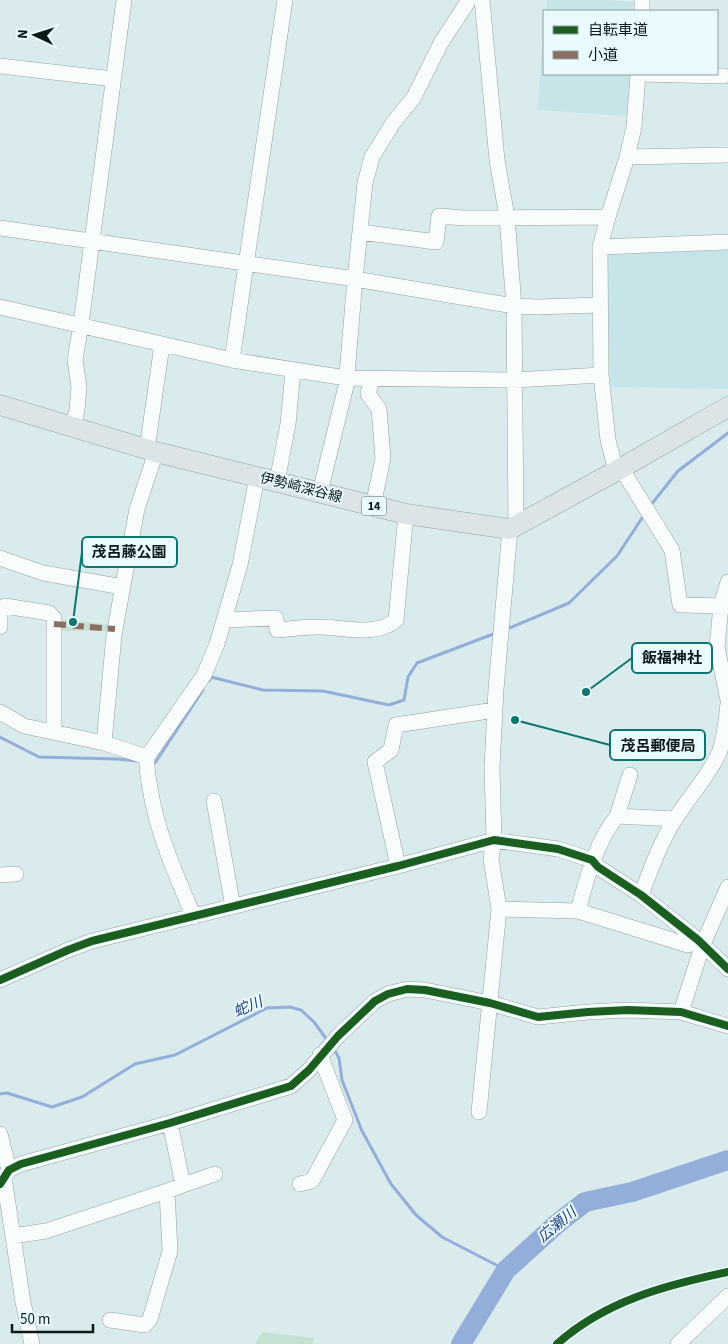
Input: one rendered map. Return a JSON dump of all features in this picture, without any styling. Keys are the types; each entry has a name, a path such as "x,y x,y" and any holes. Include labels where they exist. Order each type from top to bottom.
{"main road":[{"name":"伊勢崎深谷線","path":"0,405 151,451 406,514 513,527"},
{"path":"513,527 619,470 728,407"}],"street":[{"path":"73,427 77,410 78,387 75,360 82,324 124,0"},
{"path":"232,360 285,0"},
{"path":"320,492 346,378 365,183 372,157 393,123 414,98 441,43 469,0"},
{"path":"479,1112 498,909 491,859 494,840 492,767 495,710 513,527 514,380 514,306 506,217 496,152 482,0"},
{"path":"0,66 113,79"},
{"path":"638,75 634,126 628,157 600,247 601,375 608,440 619,470 672,550 680,605 725,606"},
{"path":"681,75 724,76"},
{"path":"628,157 728,155"},
{"path":"360,232 436,242 439,216 464,218 608,217"},
{"path":"0,228 355,279 514,306 563,307 600,305"},
{"path":"600,247 728,242"},
{"path":"0,307 82,324 232,360 346,378 514,380 601,375"},
{"path":"104,743 114,635 137,509 151,451 162,344"},
{"path":"277,482 288,424 293,371"},
{"path":"372,379 368,394 379,409 382,458 374,506"},
{"path":"194,917 169,858 153,808 146,765 147,757 204,675 217,644 240,566 257,477"},
{"path":"224,620 276,618 277,630 317,627 372,630 391,624 396,620 406,514"},
{"path":"0,558 44,573 123,586"},
{"path":"641,895 660,847 675,819 724,754 728,702 717,647 728,582"},
{"path":"0,627 0,610 5,606 49,614 54,618 54,732"},
{"path":"398,866 375,762 391,750 396,724 495,710"},
{"path":"0,712 24,726 104,743 147,757"},
{"path":"578,911 592,860 617,816 630,775"},
{"path":"214,801 233,907"},
{"path":"617,816 675,819"},
{"path":"0,980 92,941 398,866 494,840 558,848 592,860 598,867 641,895 704,945 728,969"},
{"path":"0,875 16,874"},
{"path":"682,1012 704,945 728,887"},
{"path":"498,909 578,911 688,945 704,945 728,956"},
{"path":"4,1177 21,1164 170,1123 291,1086 309,1070 338,1036 375,1001 388,994 407,990 425,990 490,1003 538,1017 620,1010 682,1012 728,1026"},
{"path":"300,1184 312,1180 345,1120 320,1055"},
{"path":"170,1123 183,1185"},
{"path":"0,1134 4,1177 23,1302 32,1344"},
{"path":"13,1236 46,1232 215,1174"},
{"path":"110,1320 145,1324 150,1319 170,1250 167,1191"},
{"path":"678,1344 693,1338 728,1296"}],"shaded area":[{"path":"547,0 636,2 635,10 546,10"},
{"path":"543,38 543,75 630,75 627,116 537,110"},
{"path":"728,246 728,389 610,387 607,250"}],"green space":[{"path":"60,619 110,625 108,631 60,631"},
{"path":"262,1332 314,1338 313,1344 255,1344"}],"waterway":[{"path":"650,506 678,471 728,433"},
{"path":"507,629 569,603 617,556 644,515"},
{"path":"209,681 211,677 263,690 323,691 389,705 404,700 408,677 417,663 496,633"},
{"path":"151,763 155,763 203,690"},
{"path":"0,737 39,757 137,761"},
{"name":"蛇川","path":"0,1094 7,1093 52,1107 82,1097 135,1064 175,1055 267,1008 290,1007 301,1010 314,1022 327,1040"},
{"name":"蛇川","path":"334,1049 339,1058 342,1080 362,1131 391,1184 416,1215 442,1237 506,1270"},
{"name":"広瀬川","path":"461,1344 506,1270 558,1223 585,1202 632,1192 728,1160"}],"marked path":[{"path":"54,624 115,629"}],"cycle path":[{"path":"0,980 92,941 398,866 494,840 558,849 592,860 598,867 641,895 698,940 728,969"},
{"path":"0,1184 9,1170 21,1164 170,1123 291,1086 309,1070 338,1036 375,1001 388,994 407,989 425,990 490,1003 538,1017 628,1010 681,1012 728,1026"},
{"path":"557,1344 595,1316 637,1297 659,1289 728,1272"}],"place":[{"name":"茂呂藤公園","path":"73,622"},
{"name":"飯福神社","path":"586,692"},
{"name":"茂呂郵便局","path":"515,720"}]}
